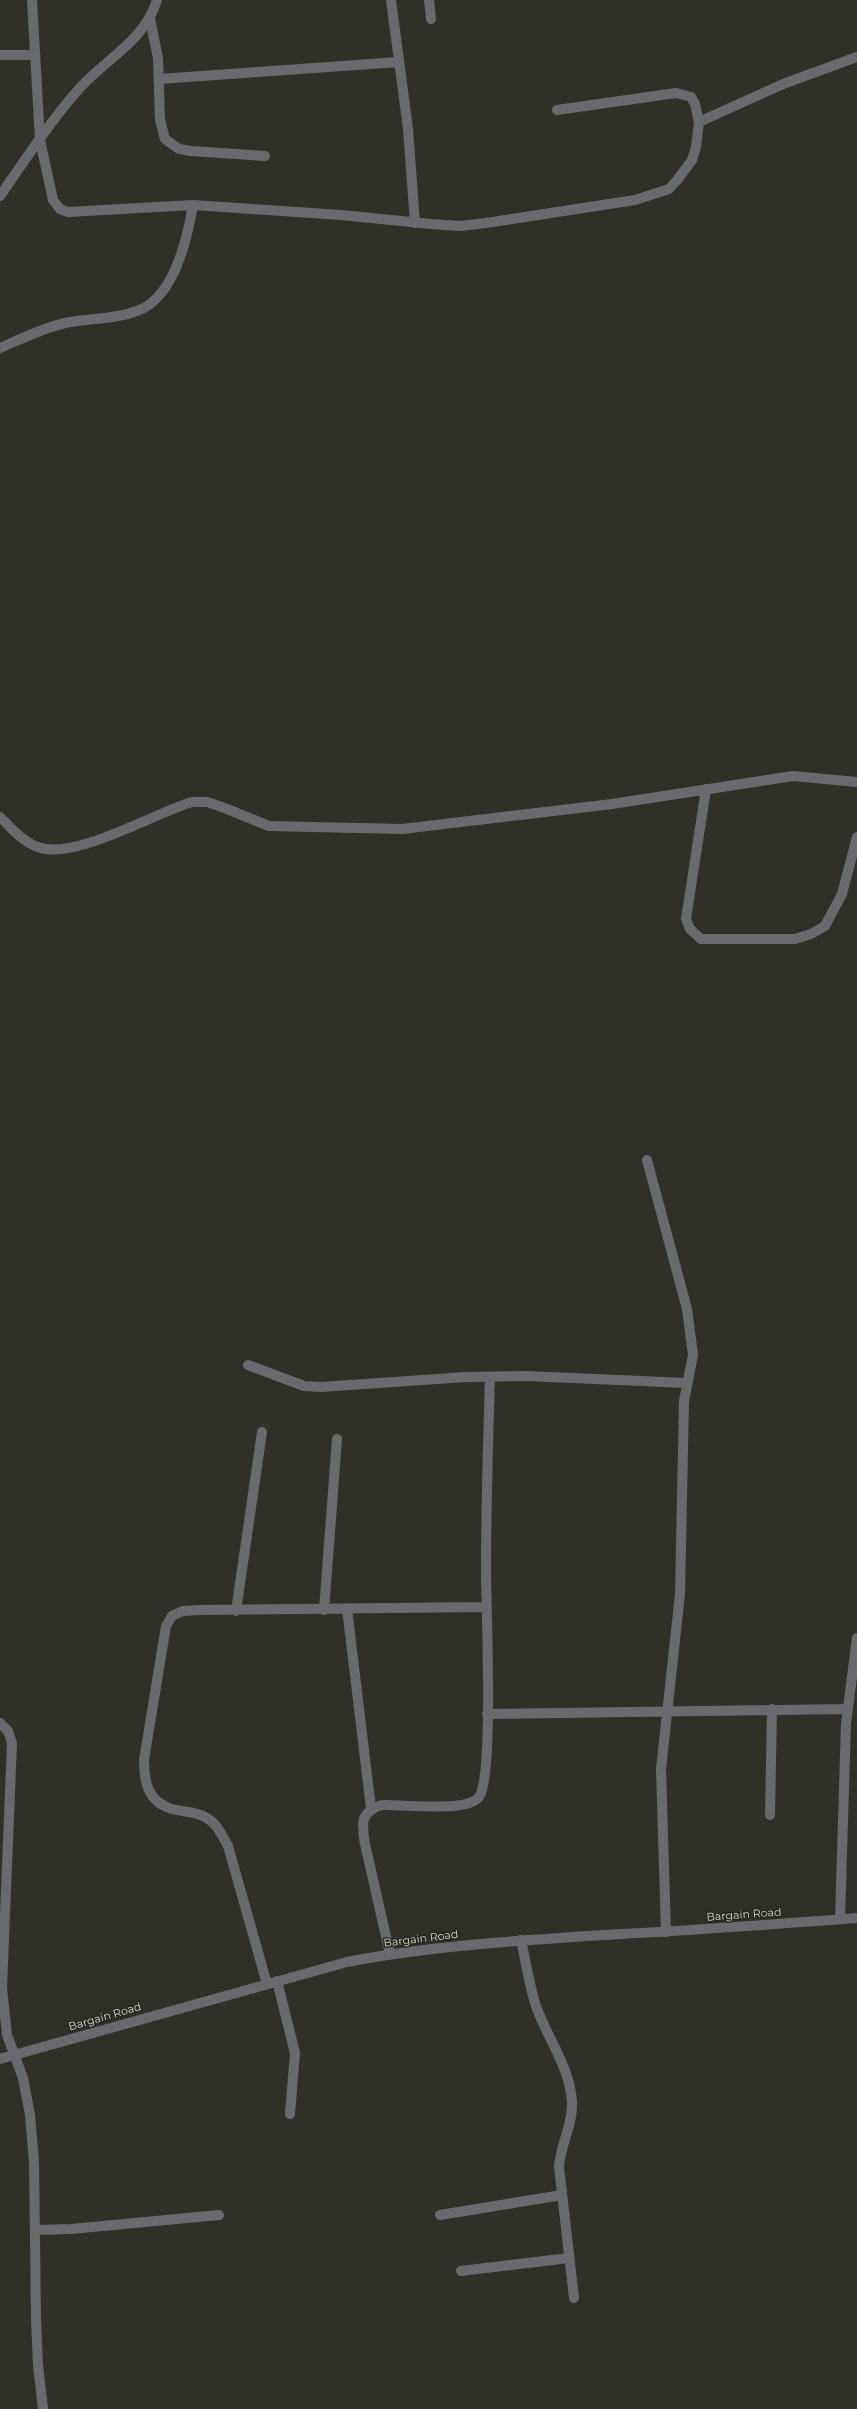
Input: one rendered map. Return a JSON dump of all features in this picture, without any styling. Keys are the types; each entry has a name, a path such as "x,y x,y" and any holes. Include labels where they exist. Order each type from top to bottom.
{"street":[{"path":"32,0 40,140 52,195 60,209 68,212 193,205 341,215 460,226 635,200 669,189 692,160 696,147 699,122 696,104 691,97 676,93 557,110"},
{"path":"0,196 78,89 128,47 150,18 158,0"},
{"path":"391,0 408,129 415,223"},
{"path":"429,0 431,19"},
{"path":"150,18 160,79 160,120 162,132 170,144 179,149 191,151 265,156"},
{"path":"0,55 34,55"},
{"path":"699,122 790,82 857,57"},
{"path":"160,79 399,62"},
{"path":"0,348 65,323 120,316 138,311 148,305 160,293 181,256 188,234 193,205"},
{"path":"0,817 28,842 39,848 56,850 80,846 192,802 207,802 269,826 376,830 424,827 792,776 857,782"},
{"path":"706,789 686,919 690,929 701,939 795,939 825,926 842,894 857,837"},
{"path":"647,1160 687,1309 693,1355 686,1383 684,1402 680,1594 668,1710 662,1750 661,1780 666,1932"},
{"path":"248,1365 304,1386 321,1387 490,1377 541,1376 686,1383"},
{"path":"390,1954 362,1828 365,1815 371,1808 398,1804 457,1806 470,1803 479,1797 483,1786 487,1714 486,1607 490,1377"},
{"path":"236,1611 262,1432"},
{"path":"324,1610 337,1439"},
{"path":"290,2114 295,2053 228,1846 218,1827 205,1817 172,1809 156,1802 148,1790 144,1774 144,1760 166,1626 172,1616 183,1611 486,1607"},
{"path":"347,1609 371,1808"},
{"path":"840,1919 847,1709 857,1638"},
{"path":"487,1714 572,1714 668,1710 847,1709"},
{"path":"770,1815 772,1710"},
{"path":"0,1723 8,1731 12,1743 2,1988 7,2035 16,2054 30,2114 34,2162 38,2365 43,2409"},
{"name":"Bargain Road","path":"0,2059 346,1962 390,1954 521,1940 666,1932 857,1918"},
{"path":"521,1940 536,2006 558,2054 570,2085 572,2117 569,2132 559,2156 574,2298"},
{"path":"440,2215 562,2195"},
{"path":"36,2230 71,2229 219,2216"},
{"path":"461,2271 569,2258"}]}
